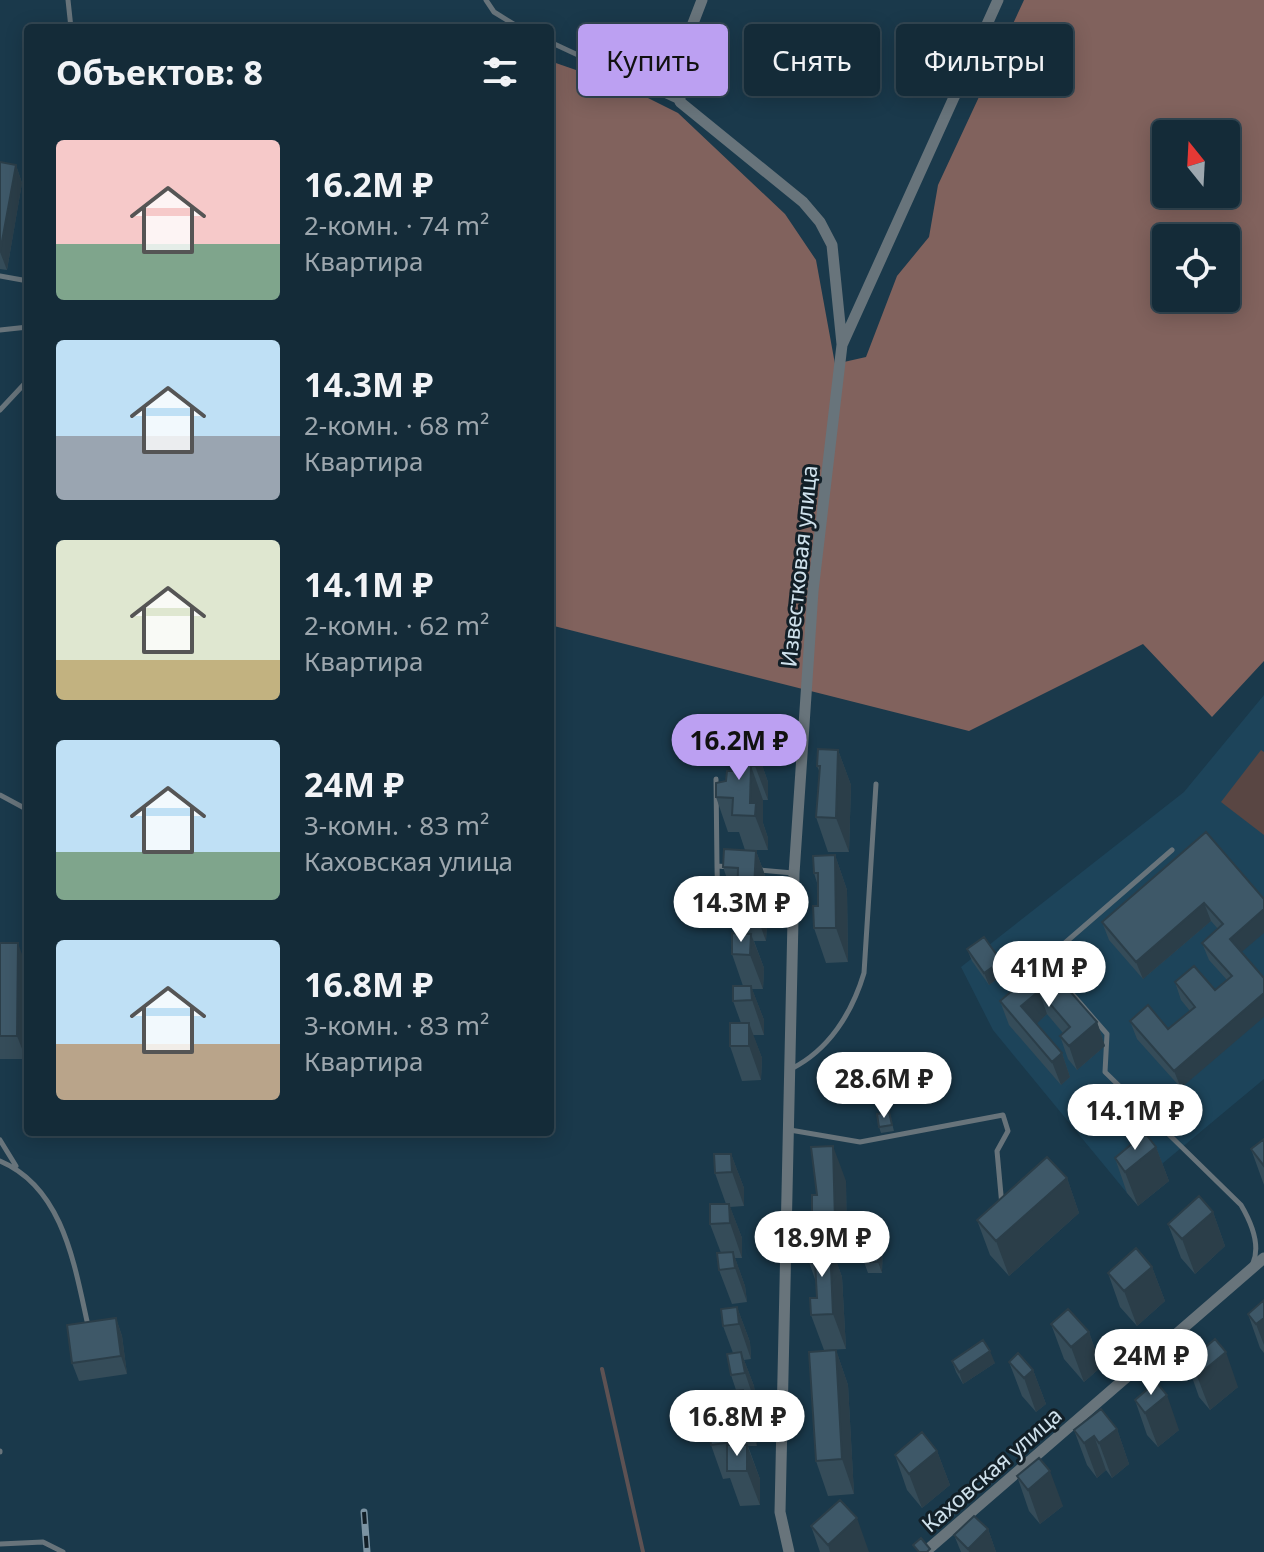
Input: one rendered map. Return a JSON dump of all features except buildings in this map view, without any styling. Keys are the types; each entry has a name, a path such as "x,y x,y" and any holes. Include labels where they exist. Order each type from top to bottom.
{"street":[{"path":"702,0 680,57 680,102 803,202 820,222 832,245 842,345"},
{"name":"Известковая улица","path":"789,1552 780,1512 794,874 813,591 842,345 998,0"},
{"name":"Каховская улица","path":"925,1552 1264,1258"}],"lane":[{"path":"68,0 71,24"},
{"path":"486,0 494,12 514,24"},
{"path":"554,44 680,102"},
{"path":"0,276 24,280"},
{"path":"0,330 24,327"},
{"path":"0,410 24,384"},
{"path":"716,779 718,913"},
{"path":"790,1069 810,1060 827,1044 860,985 876,784"},
{"path":"0,795 24,808"},
{"path":"1172,850 1051,955 1049,968 1104,1029 1109,1045 1105,1072 1241,1205 1253,1230 1257,1253 1249,1271"},
{"path":"717,866 733,867"},
{"path":"748,869 794,874"},
{"path":"789,1130 860,1142 1003,1115 1008,1131 997,1151 996,1169 1004,1220"},
{"path":"0,1140 17,1168 53,1211 72,1250 87,1321"},
{"path":"0,1161 17,1168"},
{"path":"0,1544 43,1542 63,1552"}],"shaded area":[{"path":"1024,0 1264,0 1264,661 1212,717 1143,644 969,731 554,626 554,62 578,71 578,96 644,96 678,113 785,214 816,260 835,364 866,357 897,276 929,237 938,185 979,96 1073,96 1073,24 1013,24"},
{"path":"1264,695 1264,1079 1127,1193 993,1030 961,967 1184,792"},
{"path":"1261,750 1264,752 1264,835 1221,802"}],"waterway":[{"path":"602,1369 643,1552"}],"railway":[{"path":"364,1512 367,1552"}]}
